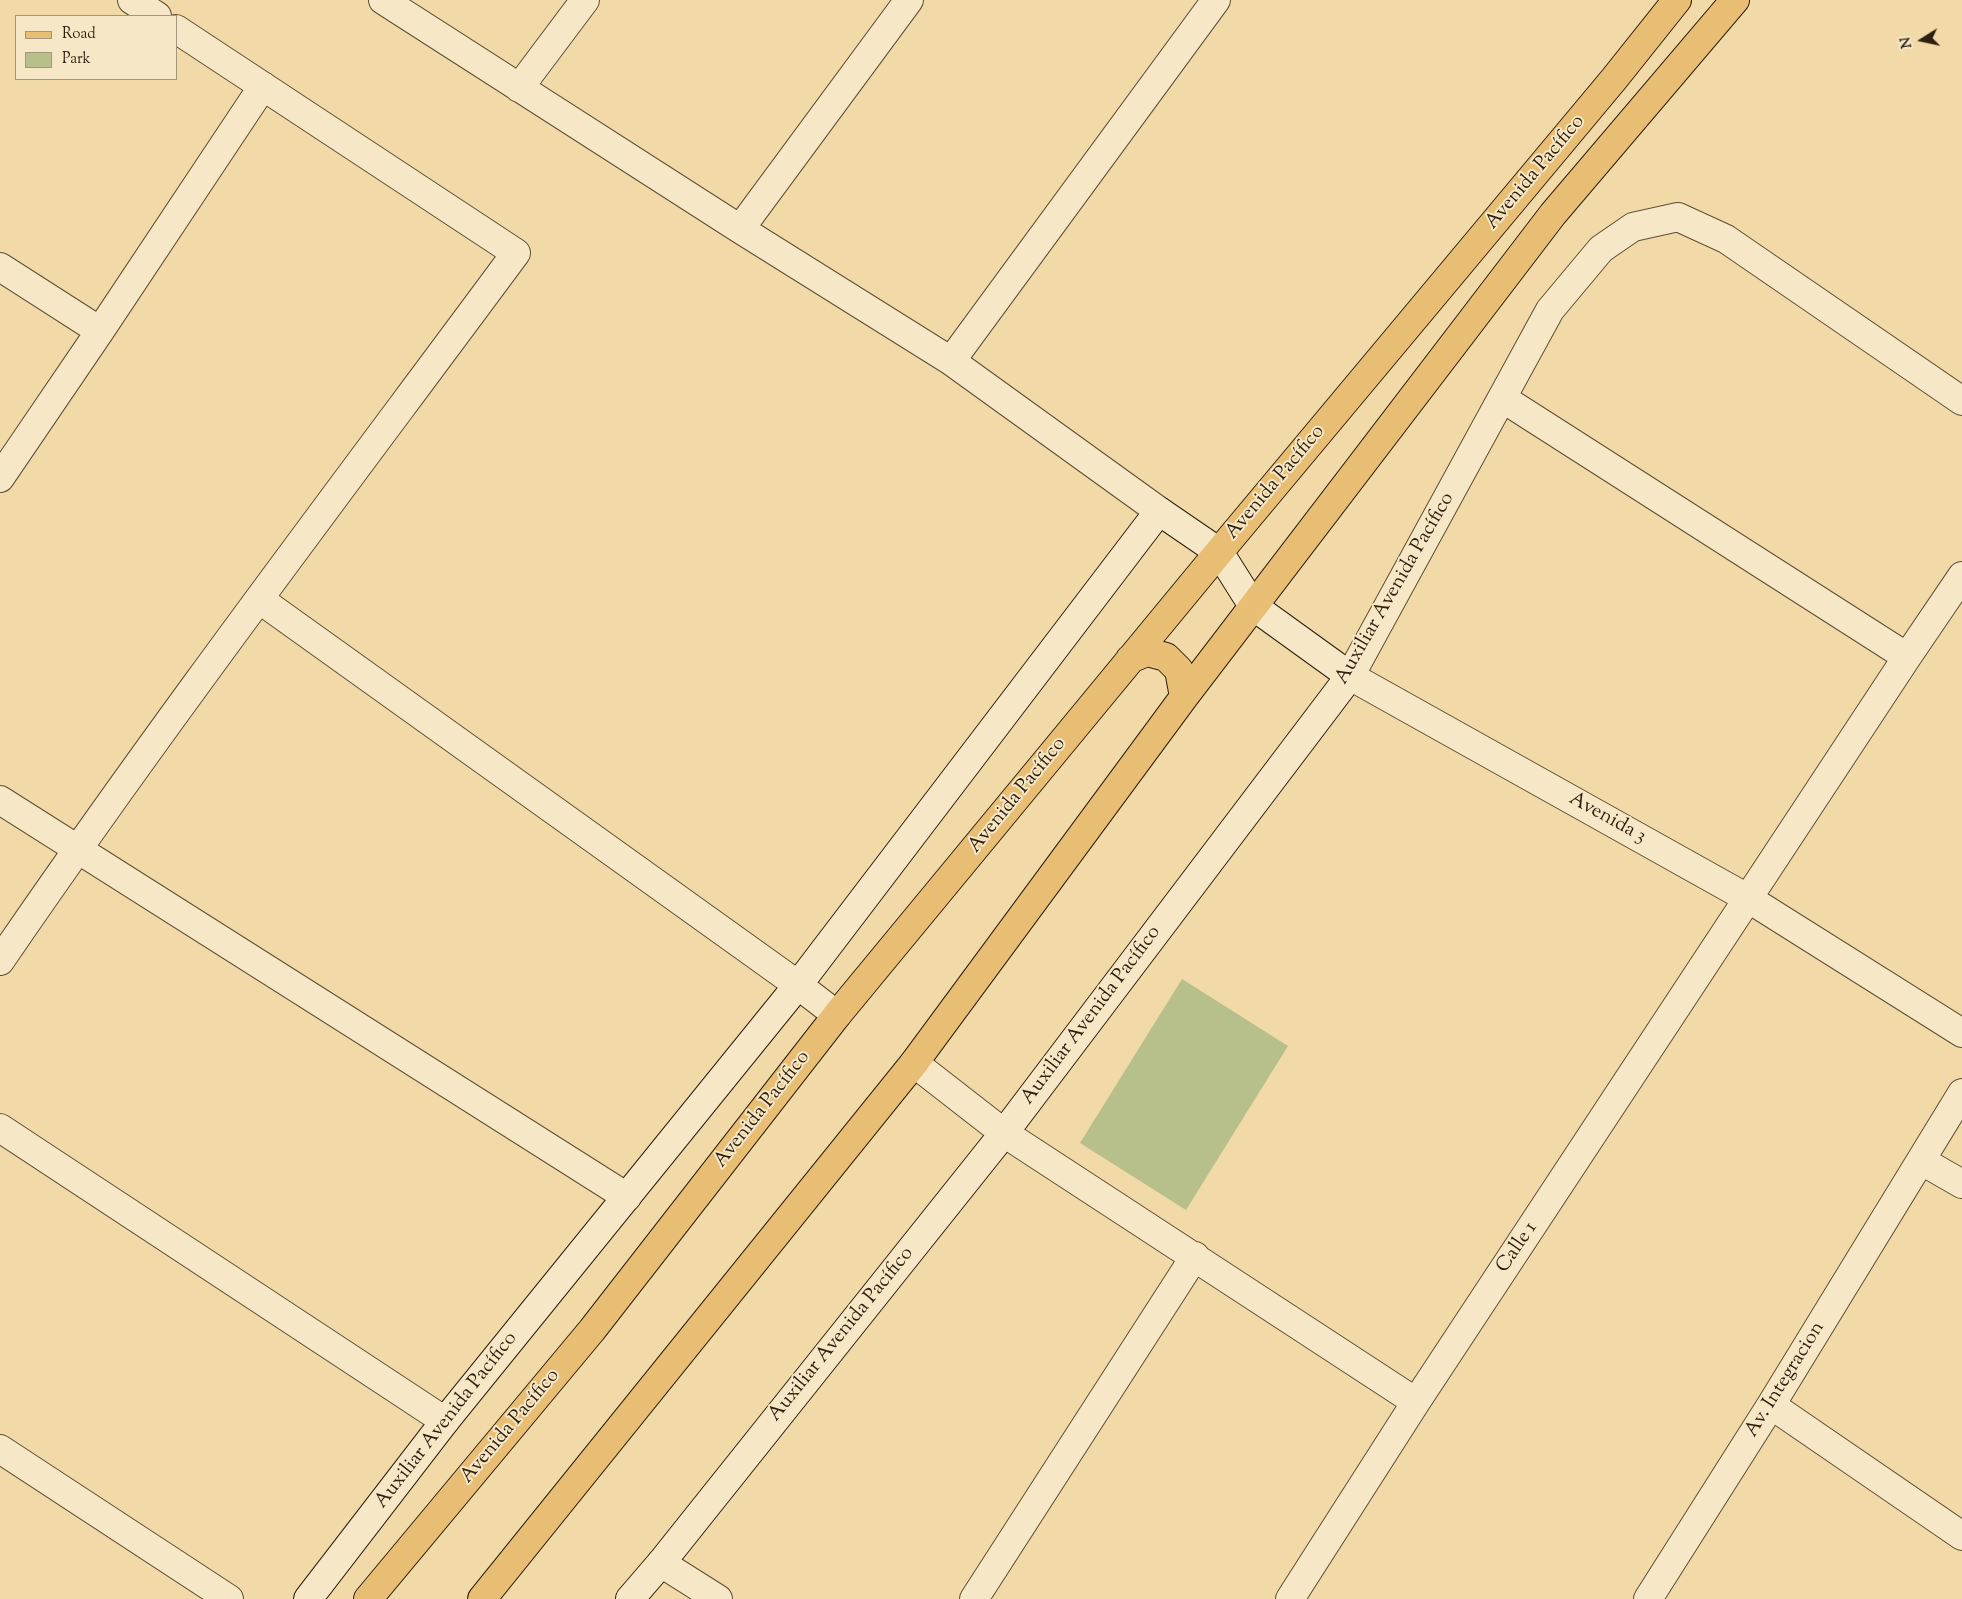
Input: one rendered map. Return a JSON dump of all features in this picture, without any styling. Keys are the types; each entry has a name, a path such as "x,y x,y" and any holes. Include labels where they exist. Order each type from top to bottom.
{"main road":[{"name":"Avenida Pacífico","path":"368,1599 592,1330 838,1015 1130,659 1614,79 1677,0"},
{"name":"Avenida Pacífico","path":"482,1599 914,1063 1184,697 1553,214 1735,0"},
{"path":"1130,659 1147,652 1166,658 1179,670 1184,697"}],"street":[{"path":"132,0 155,15"},
{"path":"383,0 951,361 1219,552 1253,606"},
{"path":"519,88 585,0"},
{"path":"740,228 909,0"},
{"path":"951,361 1216,0"},
{"path":"0,962 76,850 516,253 178,30"},
{"path":"0,478 263,86"},
{"name":"Auxiliar Avenida Pacífico","path":"630,1599 661,1564 1004,1132 1350,676 1550,310 1601,249 1634,227 1678,218 1726,240 1962,401"},
{"path":"0,267 100,331"},
{"path":"1502,398 1907,657"},
{"name":"Auxiliar Avenida Pacífico","path":"308,1599 445,1420 798,985 1159,511"},
{"name":"Calle 1","path":"1290,1599 1416,1402 1962,576"},
{"path":"259,600 838,1015"},
{"name":"Avenida 3","path":"1253,606 1350,676 1749,898 1962,1033"},
{"path":"0,800 76,850 627,1197"},
{"path":"914,1063 1004,1132 1416,1402"},
{"name":"Av. Integracion","path":"1648,1599 1771,1405 1962,1093"},
{"path":"0,1128 445,1420"},
{"path":"1922,1161 1962,1184"},
{"path":"974,1599 1195,1256"},
{"path":"1771,1405 1962,1536"},
{"path":"0,1449 228,1599"},
{"path":"661,1564 718,1599"}],"green space":[{"path":"1182,979 1288,1046 1186,1210 1080,1143"}]}
